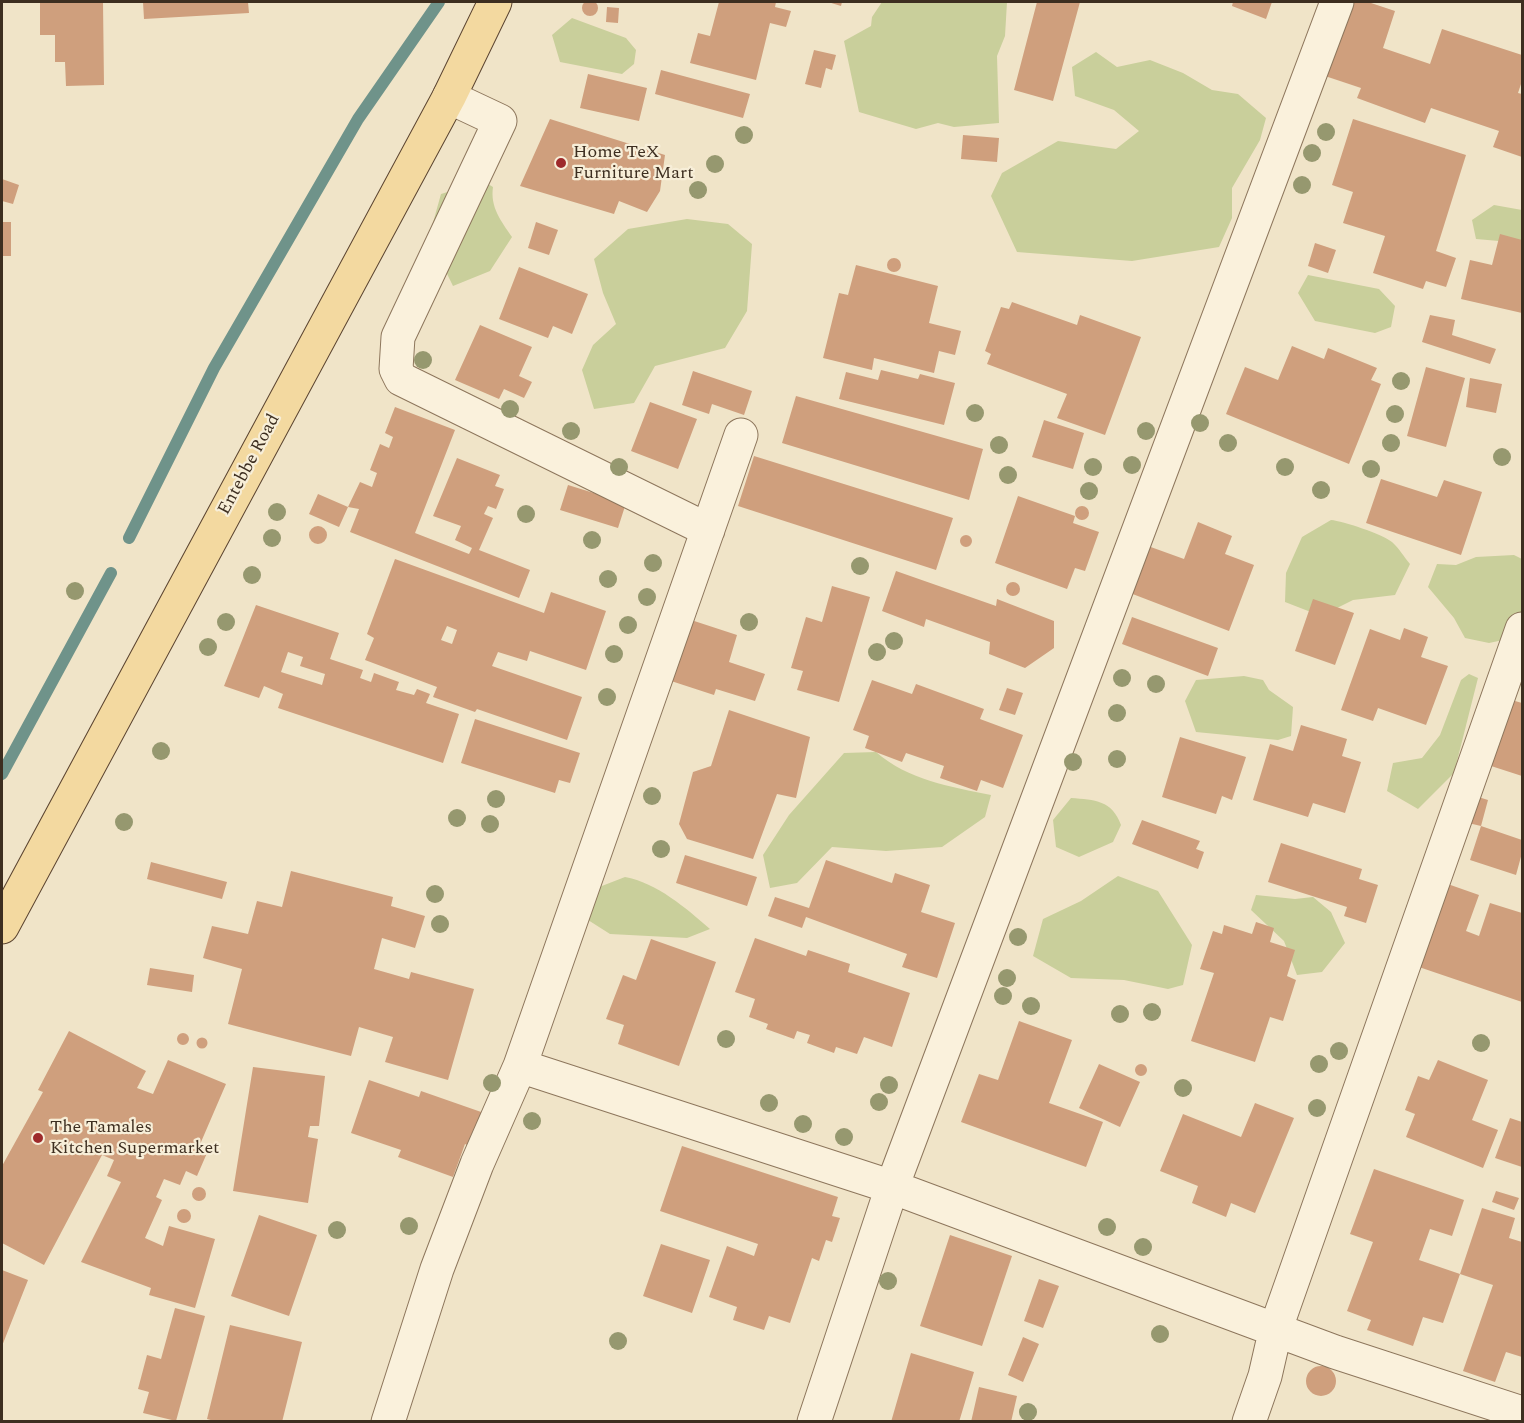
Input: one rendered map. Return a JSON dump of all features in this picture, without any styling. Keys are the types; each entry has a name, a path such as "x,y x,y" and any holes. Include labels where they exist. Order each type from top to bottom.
{"main road":[{"name":"Entebbe Road","path":"2,927 449,97 495,2"}],"street":[{"path":"814,1422 892,1187 1337,2"},
{"path":"449,97 500,122 398,337 396,369 401,379 708,530"},
{"path":"388,1422 437,1269 477,1164 520,1066 741,435"},
{"path":"1249,1422 1265,1376 1276,1328 1522,629"},
{"path":"520,1066 892,1187 1276,1328 1335,1352 1522,1413"}],"green space":[{"path":"882,2 1007,2 1005,36 997,56 999,123 954,127 938,123 916,129 859,112 844,41 871,26 872,17"},
{"path":"572,18 626,38 636,50 634,64 622,74 560,62 552,35"},
{"path":"1096,52 1117,67 1150,60 1183,73 1212,90 1238,94 1266,118 1260,140 1232,188 1232,218 1219,247 1132,261 1017,252 991,196 1002,173 1058,141 1116,149 1139,131 1114,110 1075,96 1072,67"},
{"path":"483,181 493,187 495,207 512,237 490,271 453,286 429,237 441,194"},
{"path":"1494,205 1522,210 1522,243 1476,239 1472,220"},
{"path":"687,219 728,224 752,244 747,311 725,348 655,366 634,403 594,409 582,370 593,345 616,324 603,293 594,259 628,229"},
{"path":"1308,275 1379,289 1395,306 1391,327 1375,333 1315,321 1298,293"},
{"path":"1331,520 1371,532 1387,539 1397,547 1410,564 1395,595 1353,600 1321,616 1285,602 1286,573 1302,537"},
{"path":"1514,555 1522,559 1522,636 1489,643 1465,638 1454,618 1428,587 1437,564 1456,565 1476,557"},
{"path":"1469,674 1478,678 1454,773 1418,809 1387,791 1393,763 1422,758 1440,735 1461,680"},
{"path":"1244,676 1263,680 1269,690 1293,707 1291,736 1278,740 1196,732 1185,701 1196,680"},
{"path":"876,752 888,762 916,776 991,795 985,817 942,847 886,851 832,847 797,883 770,888 763,855 789,815 844,753"},
{"path":"1071,798 1102,803 1113,811 1121,825 1113,842 1079,857 1056,847 1053,820"},
{"path":"1118,876 1158,891 1192,945 1183,985 1168,989 1124,980 1071,978 1033,956 1043,919 1081,901"},
{"path":"625,877 660,891 710,929 687,938 610,934 588,920 589,891"},
{"path":"1256,895 1295,899 1313,897 1331,912 1345,943 1322,972 1297,975 1284,941 1251,910"}],"building":[{"path":"590,0 596,2 598,8 596,14 590,16 584,14 582,8 584,2"},
{"path":"40,2 103,2 104,85 66,86 65,62 55,62 55,35 40,35"},
{"path":"143,2 248,2 249,13 144,19"},
{"path":"719,2 776,2 775,7 791,11 786,27 770,23 756,80 690,63 698,33 710,36"},
{"path":"828,2 842,2 841,6"},
{"path":"1037,2 1080,2 1053,101 1014,90"},
{"path":"1233,2 1272,2 1266,19 1232,6"},
{"path":"1347,2 1368,2 1395,11 1383,48 1430,64 1442,29 1522,55 1522,81 1518,93 1522,94 1522,157 1493,147 1499,131 1431,108 1425,123 1357,98 1361,88 1322,75"},
{"path":"607,7 619,8 618,23 606,22"},
{"path":"814,50 836,55 832,70 826,68 821,88 805,84"},
{"path":"661,70 750,94 743,118 655,94"},
{"path":"588,74 647,88 639,121 580,108"},
{"path":"550,119 665,155 660,191 647,212 619,201 614,214 520,186"},
{"path":"1353,119 1466,155 1436,251 1456,258 1446,287 1426,281 1423,289 1373,273 1385,236 1343,223 1353,192 1332,185"},
{"path":"963,135 999,138 997,162 961,159"},
{"path":"2,179 19,185 13,204 2,201"},
{"path":"2,222 11,222 11,256 2,256"},
{"path":"536,222 558,230 549,255 528,248"},
{"path":"1500,234 1522,240 1522,313 1461,299 1470,260 1492,265"},
{"path":"1315,243 1336,250 1328,273 1308,266"},
{"path":"894,258 899,260 901,265 899,270 894,272 889,270 887,265 889,260"},
{"path":"856,265 938,286 929,323 961,331 955,355 939,351 934,373 874,358 872,370 823,358 839,293 848,295"},
{"path":"519,267 588,294 572,334 553,326 548,338 499,319"},
{"path":"1012,302 1077,325 1080,315 1141,337 1105,435 1057,418 1067,394 987,364 991,354 985,351 1001,307 1009,309"},
{"path":"1430,315 1455,320 1452,335 1496,349 1490,364 1422,342"},
{"path":"480,325 532,347 519,376 532,382 524,398 504,389 499,399 455,380"},
{"path":"1292,346 1324,359 1328,348 1377,368 1371,380 1381,384 1349,464 1226,414 1245,367 1278,380"},
{"path":"1426,367 1465,378 1446,447 1407,436"},
{"path":"881,370 918,379 920,374 955,383 944,425 839,399 846,372 878,380"},
{"path":"693,371 752,391 744,415 712,404 709,414 682,405"},
{"path":"1470,378 1502,384 1496,413 1466,407"},
{"path":"796,396 983,449 969,500 782,443"},
{"path":"650,402 697,419 678,469 631,451"},
{"path":"395,407 455,430 415,533 469,554 472,548 455,540 461,526 433,516 457,458 500,475 495,486 504,489 496,509 488,506 484,514 493,518 479,550 530,570 519,598 350,532 359,509 348,507 360,482 372,487 377,473 370,470 380,444 389,448 393,437 385,433"},
{"path":"1044,420 1084,433 1073,469 1032,457"},
{"path":"754,456 953,518 936,570 738,506"},
{"path":"1381,479 1437,497 1444,480 1482,492 1461,555 1366,523"},
{"path":"568,485 626,503 618,528 560,510"},
{"path":"318,494 348,507 339,527 309,514"},
{"path":"1018,496 1075,516 1073,523 1099,532 1085,571 1075,568 1067,589 995,563"},
{"path":"1082,506 1087,508 1089,513 1087,518 1082,520 1077,518 1075,513 1077,508"},
{"path":"1198,522 1232,536 1225,554 1254,565 1229,631 1130,593 1148,546 1184,559"},
{"path":"318,526 324,529 327,535 324,541 318,544 312,541 309,535 312,529"},
{"path":"968,535 972,541 968,547 964,547 960,539"},
{"path":"395,559 544,613 551,592 606,611 586,670 530,651 527,661 498,652 492,666 582,697 567,740 477,709 475,712 433,697 437,687 365,660 374,638 367,634","holes":["447,626 457,630 452,644 441,640"]},
{"path":"896,571 996,606 997,599 1054,621 1054,648 1025,668 989,654 990,642 926,619 924,627 882,611"},
{"path":"1013,582 1018,584 1020,589 1018,594 1013,596 1008,594 1006,589 1008,584"},
{"path":"832,586 870,597 839,702 797,690 803,671 791,668 806,617 822,622"},
{"path":"1313,599 1354,613 1335,665 1295,651"},
{"path":"256,605 339,633 330,659 363,670 360,678 371,682 374,673 399,682 396,690 414,695 417,689 430,694 426,703 459,714 443,763 278,708 283,694 264,686 259,698 224,686","holes":["288,652 303,657 300,666 325,674 322,685 281,672"]},
{"path":"1132,617 1218,648 1208,676 1122,644"},
{"path":"685,618 737,635 729,662 765,674 755,701 716,689 714,695 665,679"},
{"path":"1404,628 1428,637 1421,657 1448,666 1426,725 1378,708 1373,721 1341,710 1370,629 1400,640"},
{"path":"872,680 912,694 916,684 984,709 980,719 1023,735 1003,788 981,780 977,791 940,778 944,766 906,753 902,762 865,748 869,736 853,730"},
{"path":"1007,688 1023,693 1015,715 999,710"},
{"path":"1508,699 1522,703 1522,776 1488,765"},
{"path":"729,710 810,737 796,798 777,794 753,859 687,839 679,824 693,772 711,766"},
{"path":"475,719 580,753 570,783 559,780 555,793 461,763"},
{"path":"1301,725 1347,739 1342,756 1361,762 1345,813 1313,803 1308,817 1253,800 1270,744 1293,751"},
{"path":"1180,737 1246,757 1232,800 1222,796 1216,814 1162,797"},
{"path":"1472,795 1488,800 1481,826 1464,822"},
{"path":"1142,820 1200,841 1196,849 1204,852 1198,869 1132,844"},
{"path":"1481,826 1522,840 1522,853 1516,875 1470,860"},
{"path":"1281,843 1362,869 1359,879 1378,885 1366,923 1344,916 1347,907 1268,882"},
{"path":"685,855 757,877 747,906 676,883"},
{"path":"826,860 892,883 895,873 930,885 921,912 955,923 937,978 902,967 907,954 806,917 802,928 768,916 775,897 809,908"},
{"path":"151,862 227,882 222,899 147,879"},
{"path":"291,871 393,897 391,906 425,916 415,948 382,938 374,969 409,979 411,972 474,989 448,1080 385,1062 393,1037 359,1027 351,1056 228,1024 242,969 203,958 212,926 248,934 257,901 282,907"},
{"path":"1442,882 1479,895 1466,931 1479,936 1490,903 1522,913 1522,1002 1413,965"},
{"path":"1256,922 1274,928 1270,942 1295,950 1287,976 1296,980 1283,1021 1270,1017 1255,1062 1191,1041 1214,973 1200,969 1213,931 1222,934 1224,925 1252,934"},
{"path":"755,938 806,956 808,950 850,964 848,972 910,993 892,1047 864,1037 857,1054 836,1047 834,1053 807,1043 810,1035 797,1031 794,1039 766,1029 768,1024 749,1017 755,999 735,992"},
{"path":"651,939 716,962 679,1066 618,1044 624,1025 606,1019 623,975 636,980"},
{"path":"150,968 194,975 192,992 147,985"},
{"path":"1019,1021 1072,1040 1049,1103 1103,1122 1086,1167 961,1122 979,1074 998,1080"},
{"path":"69,1031 146,1071 137,1088 153,1094 168,1060 226,1084 198,1149 207,1153 197,1176 186,1171 180,1185 164,1179 156,1197 162,1200 145,1238 163,1246 169,1226 215,1239 195,1308 149,1295 151,1288 81,1262 121,1182 107,1176 114,1160 102,1155 44,1265 2,1243 2,1166 43,1092 38,1090"},
{"path":"185,1033 188,1034 188,1044 181,1045 178,1044 177,1037 178,1034"},
{"path":"202,1037 208,1043 202,1049 196,1043"},
{"path":"1438,1060 1488,1080 1472,1120 1498,1130 1483,1168 1406,1137 1415,1114 1405,1110 1418,1076 1429,1080"},
{"path":"1099,1064 1140,1082 1120,1127 1079,1108"},
{"path":"1141,1064 1147,1070 1141,1076 1135,1070"},
{"path":"253,1067 325,1076 319,1126 310,1126 308,1137 318,1139 308,1203 233,1191"},
{"path":"369,1080 419,1097 421,1091 484,1113 471,1147 465,1144 453,1177 398,1157 401,1150 351,1133"},
{"path":"1255,1103 1294,1118 1255,1213 1231,1203 1226,1217 1192,1203 1198,1186 1160,1171 1183,1114 1241,1137"},
{"path":"1510,1118 1522,1122 1522,1167 1495,1158"},
{"path":"682,1146 838,1197 832,1216 840,1218 832,1242 826,1240 819,1261 812,1258 790,1323 769,1316 764,1330 733,1320 737,1307 709,1297 727,1246 754,1256 758,1244 660,1211"},
{"path":"1374,1169 1464,1200 1452,1236 1430,1229 1419,1260 1460,1274 1443,1323 1423,1317 1413,1346 1367,1330 1371,1320 1347,1311 1373,1242 1350,1234"},
{"path":"196,1187 202,1187 206,1194 202,1201 196,1201 192,1197 192,1191"},
{"path":"1496,1191 1519,1198 1514,1210 1492,1202"},
{"path":"1482,1208 1515,1218 1509,1238 1522,1242 1522,1357 1506,1352 1495,1382 1463,1371 1493,1285 1460,1274"},
{"path":"184,1209 189,1211 191,1216 189,1221 184,1223 179,1221 177,1216 179,1211"},
{"path":"259,1215 317,1235 289,1316 231,1296"},
{"path":"950,1235 1012,1256 982,1346 920,1326"},
{"path":"661,1244 710,1260 692,1313 643,1296"},
{"path":"2,1270 28,1280 2,1346"},
{"path":"1039,1279 1059,1286 1043,1328 1024,1321"},
{"path":"175,1308 205,1316 176,1421 143,1413 149,1392 138,1389 147,1355 161,1359"},
{"path":"230,1325 302,1342 282,1422 218,1422 207,1419"},
{"path":"1023,1337 1039,1344 1023,1382 1008,1375"},
{"path":"911,1353 974,1372 959,1422 891,1422"},
{"path":"1321,1366 1332,1370 1336,1381 1332,1392 1321,1396 1310,1392 1306,1381 1310,1370"},
{"path":"979,1387 1017,1396 1011,1422 971,1422"}],"waterway":[{"path":"129,538 214,368 358,119 439,2"},
{"path":"2,774 111,573"}],"place":[{"name":"Home TeX Furniture Mart","path":"561,163"},
{"name":"The Tamales Kitchen Supermarket","path":"38,1138"}]}
